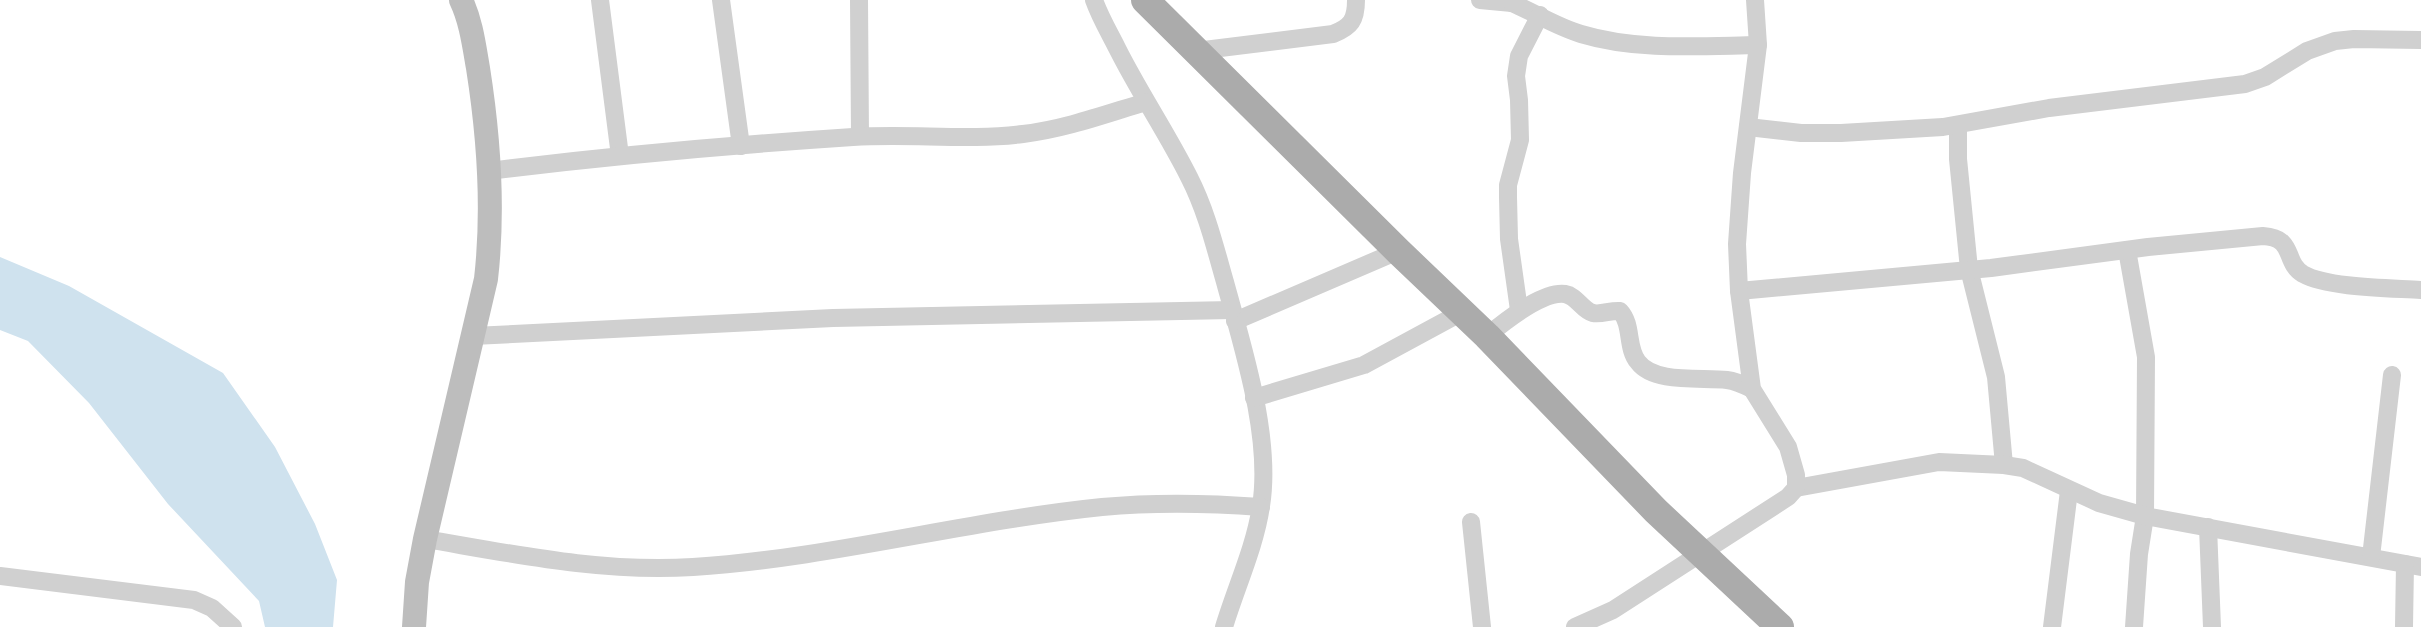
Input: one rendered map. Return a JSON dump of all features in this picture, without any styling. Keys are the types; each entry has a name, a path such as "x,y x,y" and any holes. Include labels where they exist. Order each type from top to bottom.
{"main road":[{"path":"1145,0 1487,336 1656,511 1780,627"}],"street":[{"path":"414,627 417,582 425,539 486,279 490,245 484,110 474,47 461,0"},
{"path":"600,0 620,156"},
{"path":"721,0 741,146"},
{"path":"859,0 860,136"},
{"path":"1094,0 1146,103 1166,132 1206,217 1254,398 1263,451 1261,508 1224,627"},
{"path":"1196,51 1333,34 1346,29 1354,21 1356,0"},
{"path":"1480,0 1514,2 1562,27 1603,40 1671,46 1758,45"},
{"path":"1755,0 1758,45 1737,244 1739,291 1752,389 1788,447 1796,475 1796,488"},
{"path":"1519,310 1509,239 1507,197 1520,141 1517,66 1540,15"},
{"path":"1748,127 1801,133 1841,133 1958,125 2049,108 2245,84 2265,77 2307,51 2335,41 2421,40"},
{"path":"488,171 620,156 860,136 991,137 1024,134 1146,103"},
{"path":"1958,125 1958,159 1969,269 1996,377 2004,465"},
{"path":"1739,291 1969,269 2263,236 2275,236 2285,244 2297,270 2305,275 2339,283 2421,290"},
{"path":"2127,250 2146,357 2145,516 2139,554 2134,627"},
{"path":"473,336 833,318 1234,315 1398,251"},
{"path":"1487,336 1519,310 1557,295 1567,294 1594,314 1620,311 1627,323 1634,355 1646,370 1669,377 1728,380 1752,389"},
{"path":"1254,398 1364,365 1462,312"},
{"path":"2371,557 2392,375"},
{"path":"1574,627 1614,610 1788,497 1796,488 1939,462 2023,468 2099,503 2145,516 2413,565 2404,627"},
{"path":"2052,627 2069,491"},
{"path":"425,539 583,565 633,569 691,568 746,563 1059,512 1105,507 1214,503 1261,508"},
{"path":"1471,522 1482,627"},
{"path":"2208,527 2212,627"},
{"path":"0,576 194,600 212,608 233,627"}],"water":[{"path":"0,257 69,286 223,373 275,447 315,524 337,580 333,627 265,627 259,601 168,504 89,403 28,341 0,330"}]}
